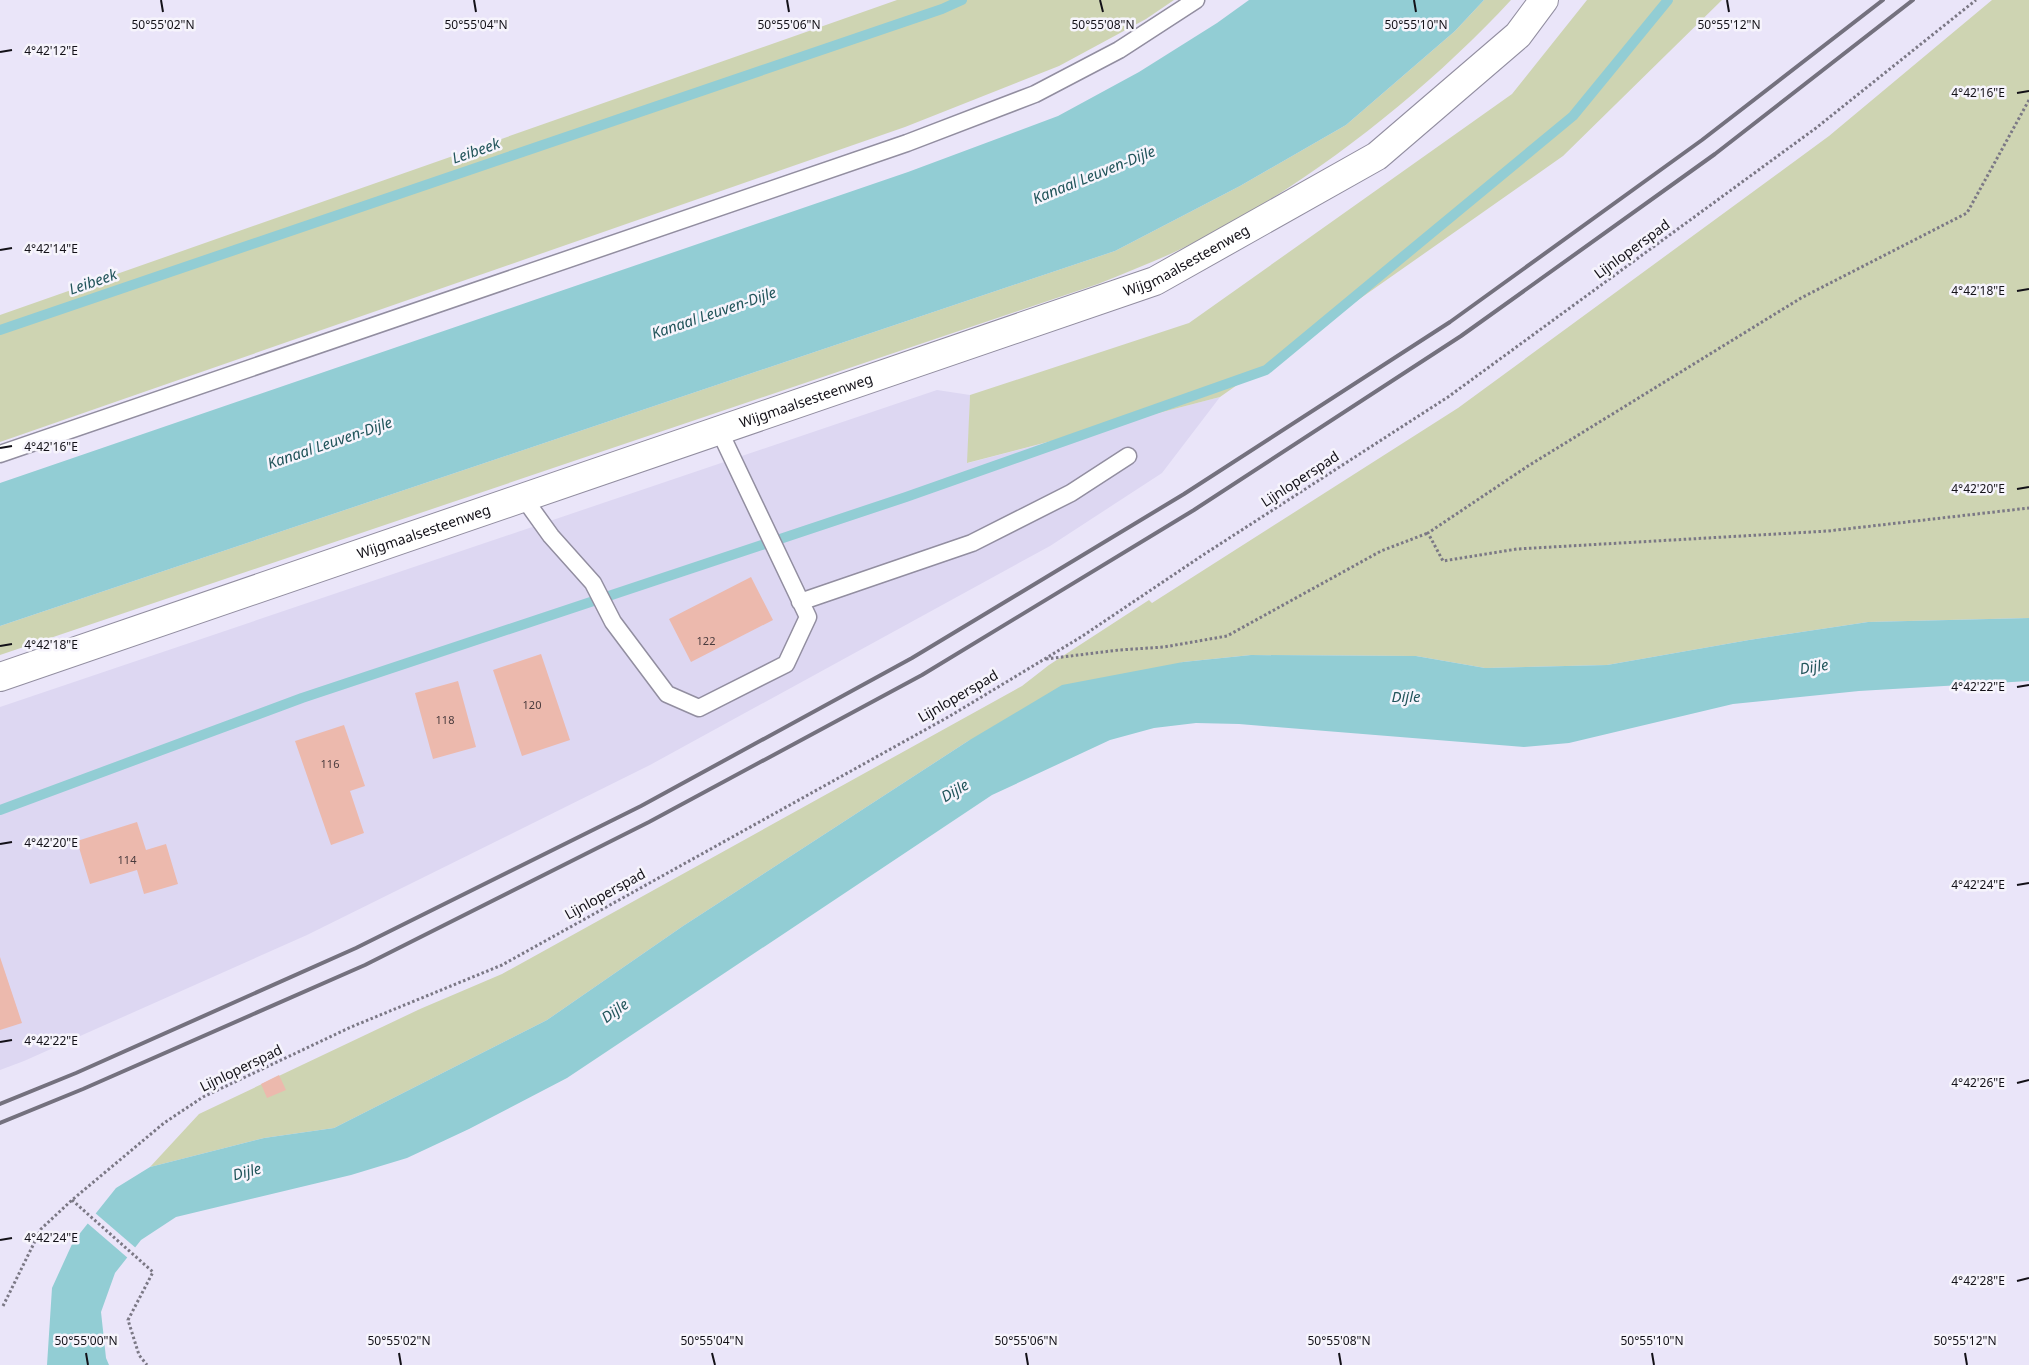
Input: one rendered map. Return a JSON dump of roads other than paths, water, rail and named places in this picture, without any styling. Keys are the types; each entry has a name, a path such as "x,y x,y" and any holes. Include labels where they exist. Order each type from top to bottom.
{"street":[{"name":"Wijgmaalsesteenweg","path":"0,677 1155,281 1376,156 1518,35 1544,0"}],"lane":[{"path":"0,454 916,140 1035,94 1119,50 1196,0"},
{"path":"523,498 551,536 593,583 612,620 667,694 699,708 786,664 808,617 719,430"},
{"path":"800,602 972,543 1071,493 1128,456"}],"water":[{"name":"Kanaal Leuven-Dijle","path":"1249,0 1484,0 1455,31 1346,125 1240,186 1115,251 0,626 0,483 908,172 1058,116 1139,72 1217,23"},
{"name":"Dijle","path":"2029,618 2029,681 1859,691 1733,704 1569,743 1524,747 1239,724 1196,723 1154,728 1110,740 992,795 567,1078 469,1129 407,1158 351,1175 176,1217 141,1240 115,1273 101,1312 106,1358 109,1365 47,1365 52,1288 73,1242 116,1188 150,1167 264,1138 334,1128 547,1020 683,926 968,741 1062,685 1183,662 1251,655 1416,656 1485,668 1607,665 1749,640 1868,622"}],"waterway":[{"name":"Leibeek","path":"0,330 942,9 962,0"},
{"path":"0,810 302,698 906,497 1266,370 1573,116 1668,0"}],"railway":[{"path":"0,1104 76,1073 356,948 641,806 912,658 1184,494 1450,322 1702,140 1883,0"},
{"path":"0,1123 83,1089 365,965 649,822 922,675 1194,510 1461,336 1715,154 1913,0"}]}
